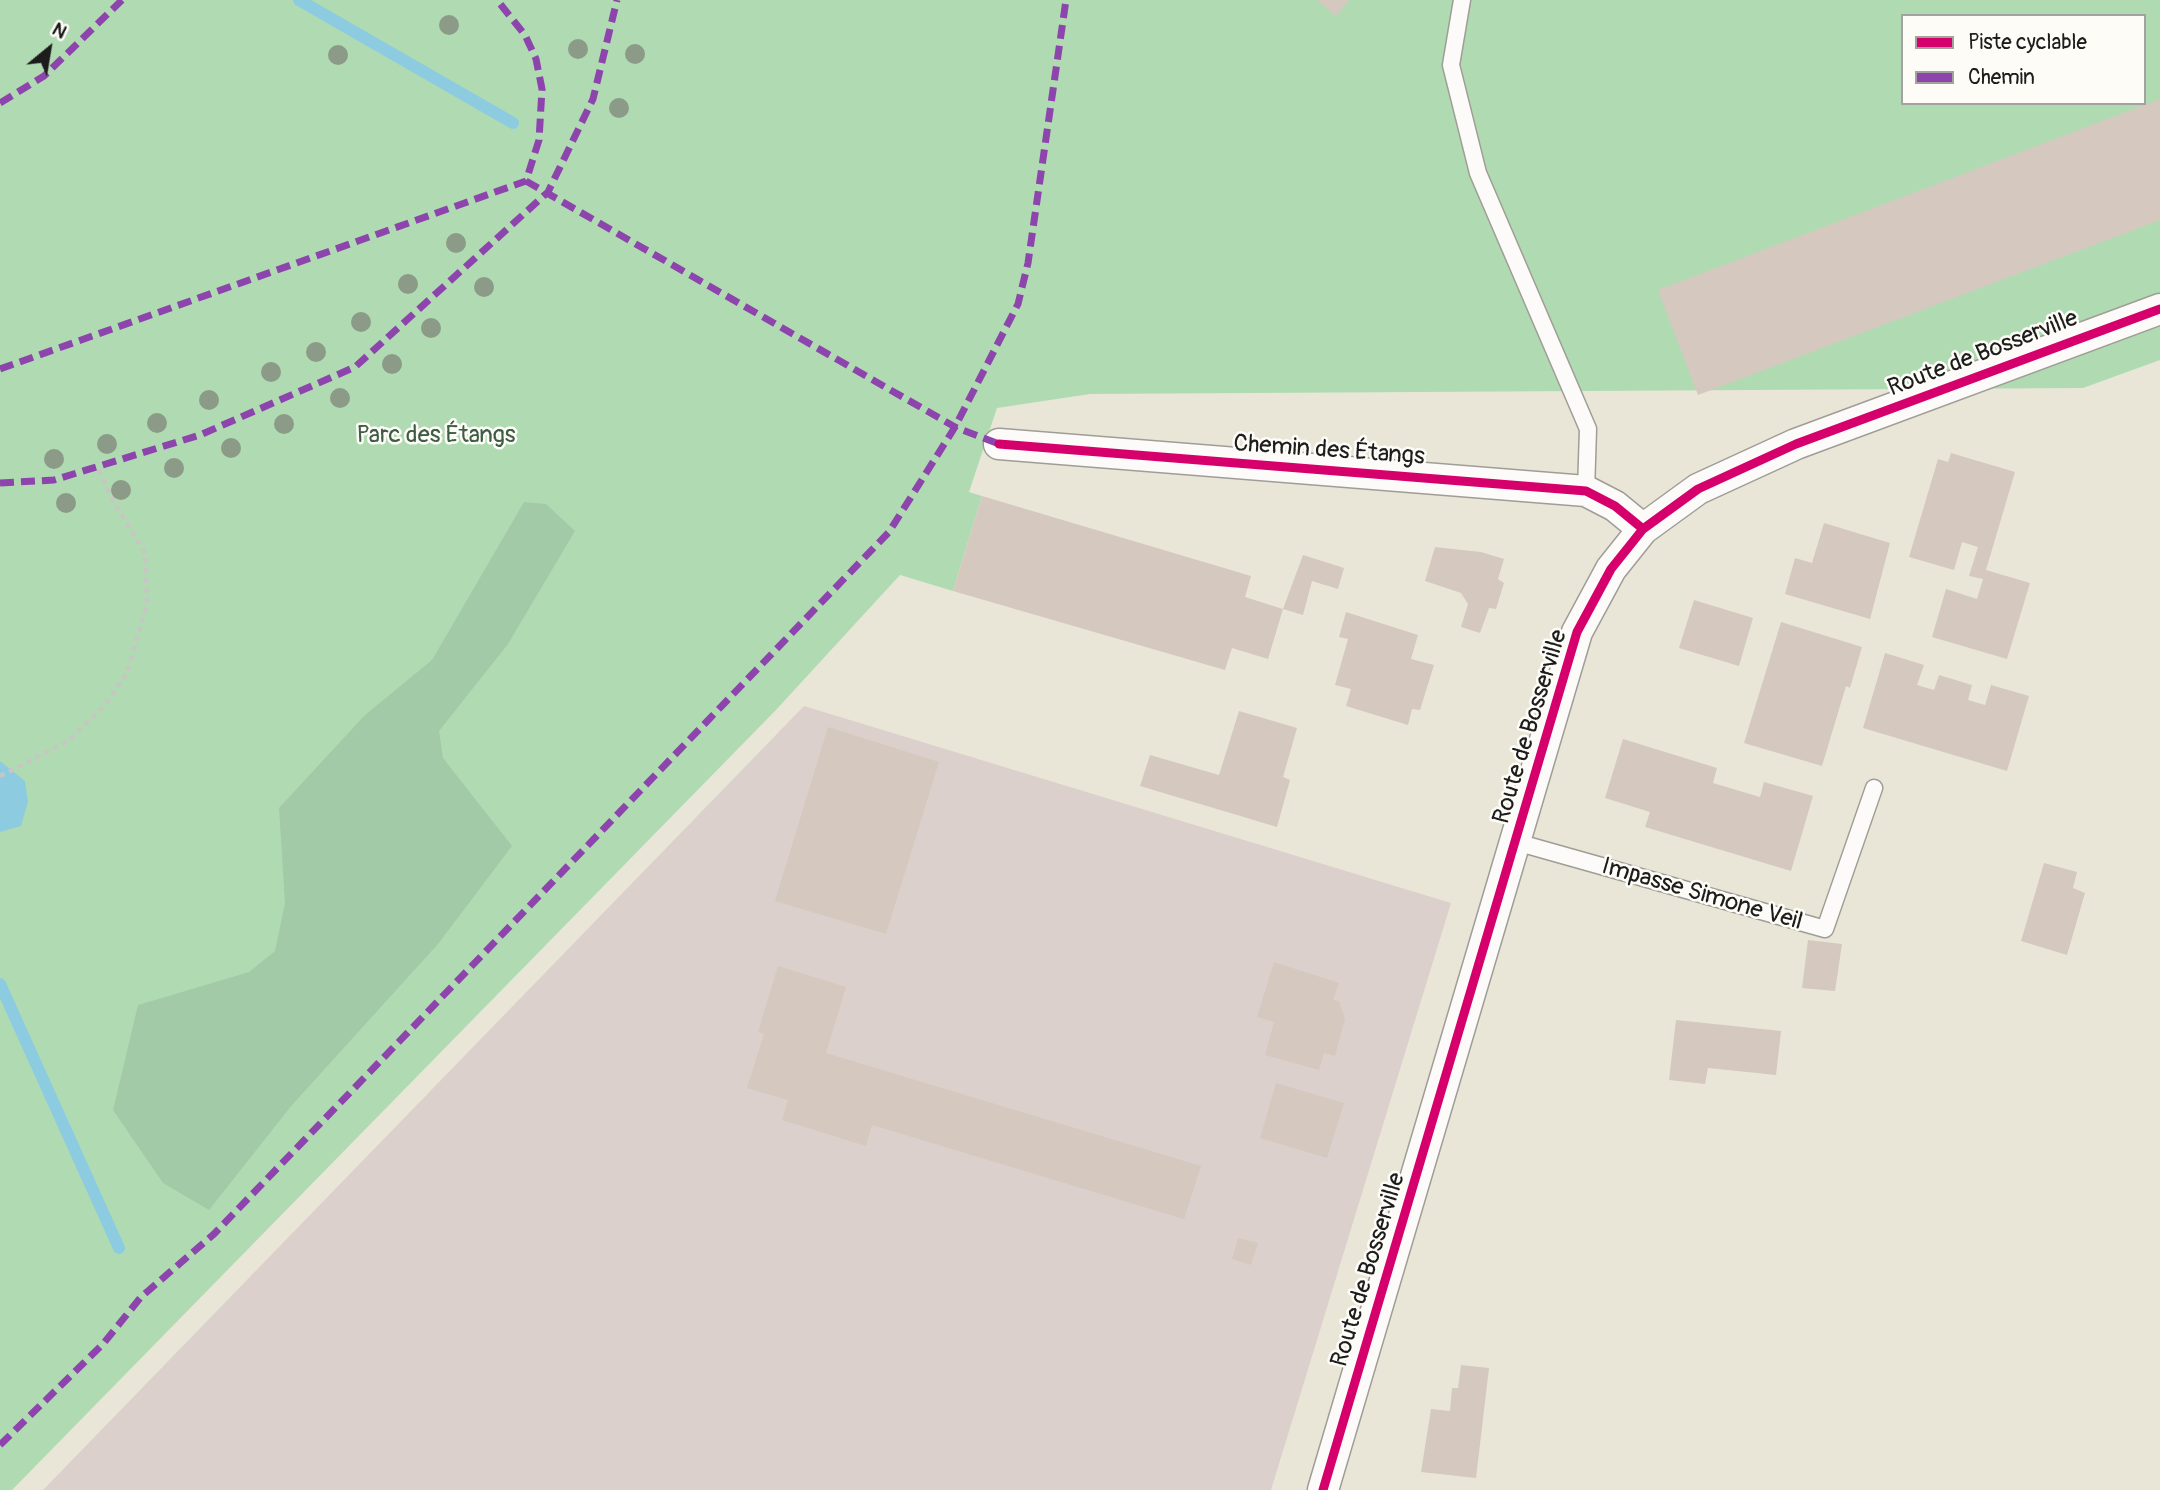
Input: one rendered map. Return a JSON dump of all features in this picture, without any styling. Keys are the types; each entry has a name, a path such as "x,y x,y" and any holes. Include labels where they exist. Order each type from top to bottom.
{"street":[{"name":"Route de Bosserville","path":"1323,1490 1577,632 1611,569 1643,529 1698,489 1796,444 2160,309"},
{"name":"Chemin des Étangs","path":"999,444 1586,491 1615,506 1643,529"}],"lane":[{"path":"1462,0 1451,65 1475,160 1588,429 1586,491"},
{"name":"Impasse Simone Veil","path":"1516,842 1825,929 1874,788"}],"path":[{"path":"0,776 68,741 106,705 127,673 147,604 145,553 113,501 98,468"}],"shaded area":[{"path":"804,706 1451,903 1271,1490 43,1490"}],"green space":[{"name":"Parc des Étangs","path":"0,0 2160,0 2160,360 2083,388 1090,394 997,408 969,492 982,496 953,591 900,575 775,711 12,1490 0,1490"},
{"path":"524,502 546,504 575,531 508,644 439,731 443,758 512,846 438,944 292,1105 209,1210 163,1183 113,1110 138,1005 249,972 275,951 285,903 279,808 365,715 432,660"}],"water":[{"path":"0,761 25,781 28,802 21,826 0,832"}],"building":[{"path":"1317,0 1349,0 1336,16"},
{"path":"2160,99 2160,220 1698,395 1658,290"},
{"path":"1951,453 2015,472 1986,570 2030,583 2007,659 1932,637 1946,589 1977,599 1983,579 1969,576 1978,547 1962,542 1954,570 1909,557 1938,459 1948,462"},
{"path":"982,496 1251,576 1245,597 1283,609 1268,659 1232,648 1225,670 953,591"},
{"path":"1824,523 1890,543 1870,619 1785,594 1795,558 1812,563"},
{"path":"1435,547 1481,552 1504,559 1498,579 1504,583 1496,609 1489,608 1480,633 1461,627 1468,604 1461,593 1425,581"},
{"path":"1303,555 1344,568 1338,589 1312,581 1303,615 1283,609"},
{"path":"1694,600 1753,618 1739,666 1679,648"},
{"path":"1346,612 1418,635 1411,659 1434,665 1420,710 1412,709 1408,725 1346,706 1351,689 1335,685 1348,639 1339,637"},
{"path":"1781,622 1862,647 1850,688 1846,686 1822,766 1744,743"},
{"path":"1885,653 1924,665 1917,685 1934,690 1939,675 1972,685 1968,700 1985,705 1991,685 2029,696 2007,771 1863,728"},
{"path":"1239,711 1297,728 1283,777 1290,780 1277,827 1140,786 1150,755 1219,775"},
{"path":"828,727 939,762 886,934 775,901"},
{"path":"1623,739 1717,768 1713,783 1760,797 1764,782 1813,796 1791,871 1645,827 1650,812 1605,798"},
{"path":"2044,863 2077,872 2073,888 2085,893 2067,955 2021,941"},
{"path":"1808,940 1842,944 1835,991 1802,988"},
{"path":"1274,962 1339,983 1333,1000 1339,1001 1345,1019 1335,1056 1324,1053 1319,1070 1265,1055 1274,1022 1257,1017"},
{"path":"778,966 846,987 826,1053 1201,1166 1184,1219 872,1125 866,1146 782,1120 788,1100 747,1088 764,1034 758,1032"},
{"path":"1676,1020 1781,1031 1776,1075 1708,1068 1705,1084 1669,1080"},
{"path":"1276,1083 1344,1103 1327,1158 1260,1138"},
{"path":"1238,1238 1258,1243 1251,1265 1232,1259"},
{"path":"1461,1365 1489,1368 1476,1478 1421,1472 1431,1409 1450,1411 1452,1388 1458,1388"}],"waterway":[{"path":"299,0 513,123"},
{"path":"0,984 119,1248"}],"marked path":[{"path":"0,103 44,76 122,0"},
{"path":"0,369 526,181 539,140 542,89 536,59 525,35 497,0"},
{"path":"0,483 54,480 200,435 355,367 548,192 593,99 617,0"},
{"path":"0,1445 103,1344 141,1297 214,1234 889,532 955,427 1018,304 1028,263 1066,0"},
{"path":"526,181 955,427 999,444"}],"cycle path":[{"path":"1323,1490 1577,632 1611,569 1643,529 1698,489 1796,444 2160,309"},
{"path":"999,444 1586,491 1615,506 1643,529"}]}
